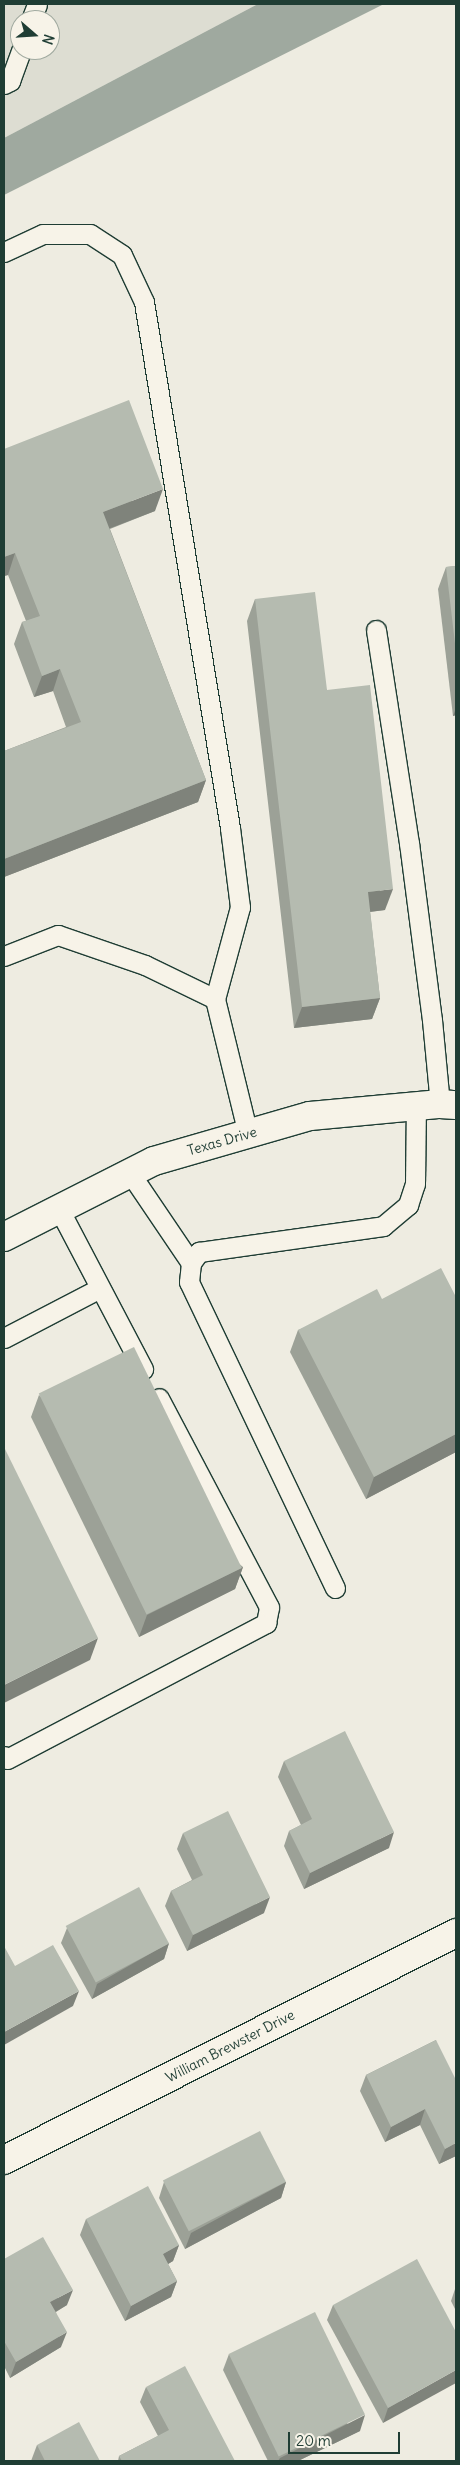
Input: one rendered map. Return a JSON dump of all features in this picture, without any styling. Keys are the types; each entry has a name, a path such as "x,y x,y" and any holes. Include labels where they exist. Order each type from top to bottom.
{"street":[{"name":"Texas Drive","path":"4,1237 154,1160 310,1116 437,1105"},
{"name":"William Brewster Drive","path":"4,2160 456,1933"}],"lane":[{"path":"4,84 10,81 17,60"},
{"path":"4,252 43,234 90,234 122,255 144,302 230,828 240,907 215,999 248,1134"},
{"path":"335,1588 188,1282 191,1263 199,1252 382,1226 408,1204 416,1184 437,1105 432,1020 409,843 376,630"},
{"path":"4,956 58,935 145,965 215,999"},
{"path":"130,1173 191,1263"},
{"path":"4,1756 7,1759 266,1622 269,1607 59,1209"},
{"path":"4,1338 100,1288"}],"shaded area":[{"path":"4,4 258,4 4,138"},
{"path":"258,4 384,4 4,195 4,138"}],"building":[{"path":"129,400 163,489 103,512 206,780 4,859 4,751 81,722 60,669 42,676 22,622 40,616 15,553 4,557 4,449"},
{"path":"456,566 456,652 446,567"},
{"path":"315,592 327,690 370,685 393,889 368,892 380,998 302,1007 255,599"},
{"path":"441,1268 456,1297 456,1434 374,1477 298,1330 377,1289 382,1299"},
{"path":"134,1347 242,1568 147,1615 39,1393"},
{"path":"4,1447 98,1638 4,1685"},
{"path":"345,1731 394,1832 310,1873 289,1831 312,1819 284,1761"},
{"path":"228,1811 270,1897 193,1935 171,1891 203,1875 183,1833"},
{"path":"139,1887 169,1944 96,1982 66,1926"},
{"path":"53,1945 79,1991 4,2032 4,1946 15,1966"},
{"path":"436,2040 456,2080 456,2143 445,2149 425,2109 391,2127 366,2075"},
{"path":"260,2131 286,2182 189,2231 163,2180"},
{"path":"148,2186 179,2245 163,2254 177,2281 131,2306 86,2219"},
{"path":"43,2237 73,2290 50,2302 67,2332 16,2362 4,2341 4,2259"},
{"path":"417,2259 456,2332 456,2370 388,2408 333,2305"},
{"path":"315,2312 365,2414 279,2457 229,2354"},
{"path":"185,2366 235,2461 122,2461 119,2456 169,2430 146,2387"},
{"path":"79,2422 100,2461 45,2461 37,2445"}]}
